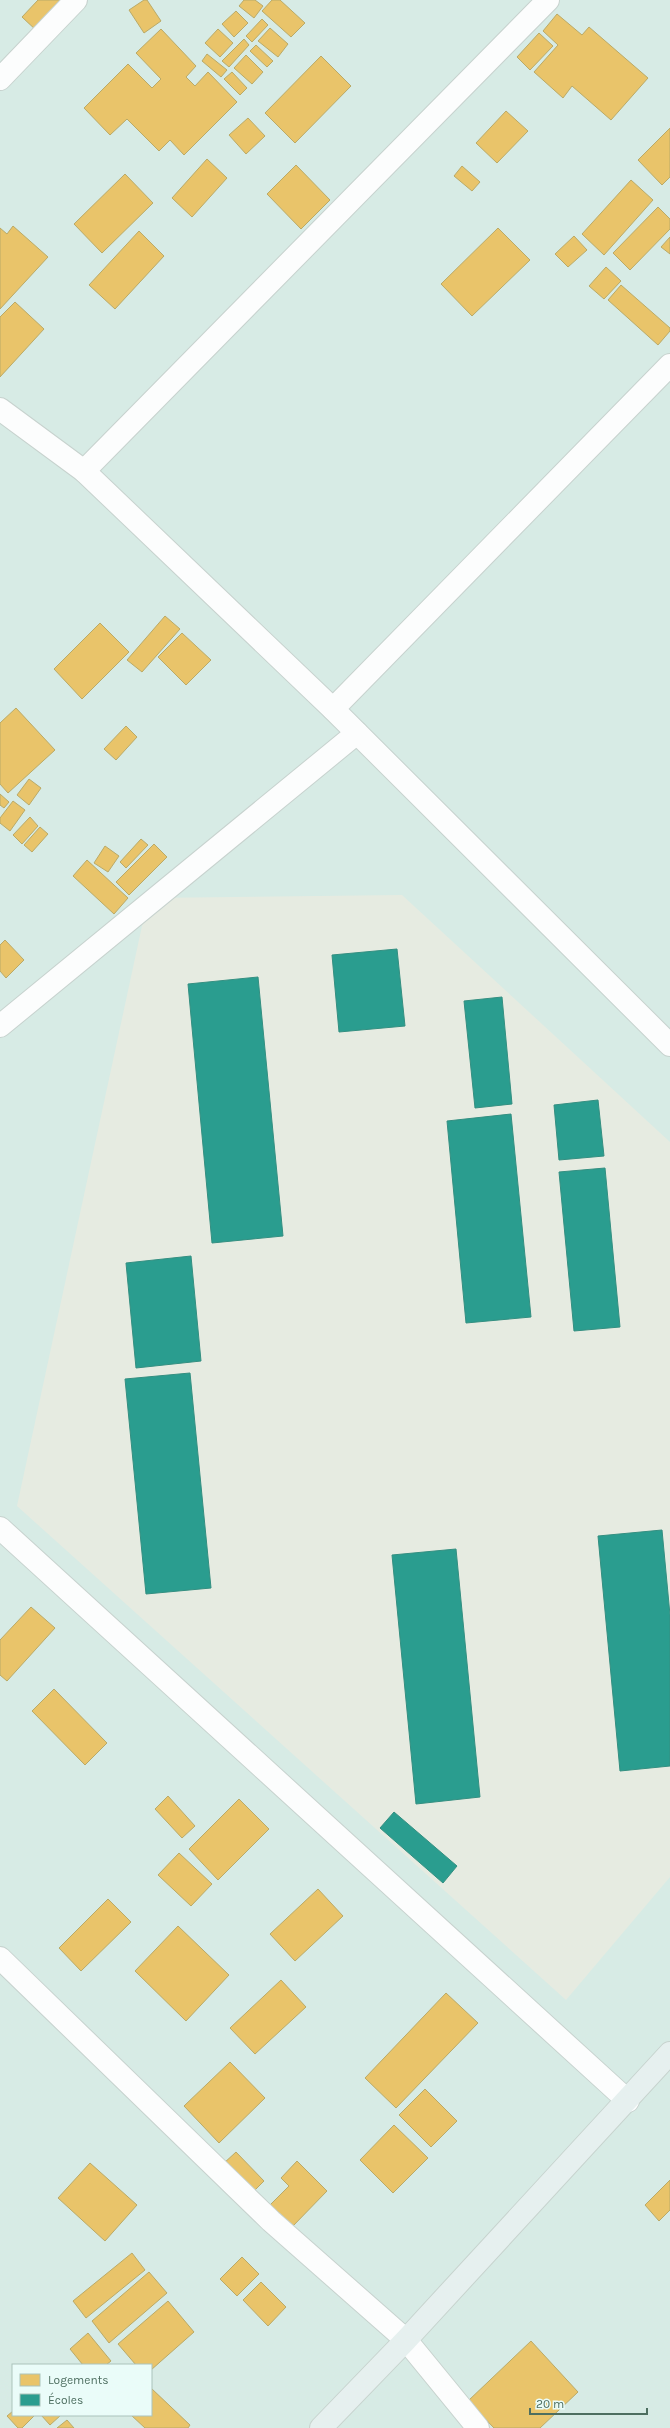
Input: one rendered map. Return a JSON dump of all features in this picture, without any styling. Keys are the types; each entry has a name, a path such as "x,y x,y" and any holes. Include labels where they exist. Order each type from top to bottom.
{"main road":[{"path":"321,2428 406,2340 628,2101 670,2053"}],"street":[{"path":"0,79 76,0"},
{"path":"84,471 548,0"},
{"path":"333,709 670,365"},
{"path":"0,409 84,471 333,709 670,1045"},
{"path":"0,1026 357,733"},
{"path":"0,1528 628,2101"},
{"path":"0,1958 271,2221 406,2340 478,2428"}],"shaded area":[{"path":"0,0 670,0 670,2428 0,2428"},
{"path":"402,895 670,1142 670,1877 566,2000 17,1506 148,898"}],"building: Logements":[{"path":"38,0 69,0 38,32 22,17"},
{"path":"144,0 147,0 161,21 144,33 129,10"},
{"path":"244,0 255,0 263,6 254,18 239,6"},
{"path":"272,0 280,0 305,23 291,37 262,11"},
{"path":"236,11 248,23 234,37 222,24"},
{"path":"557,14 582,35 589,27 648,78 611,120 572,86 563,98 534,72 558,45 543,31"},
{"path":"262,19 268,25 252,42 246,36"},
{"path":"270,28 288,44 278,57 258,41"},
{"path":"161,29 196,66 186,77 195,86 208,72 237,102 184,155 170,140 159,151 127,119 110,135 84,108 128,64 152,88 161,79 136,53"},
{"path":"218,29 233,43 220,57 205,43"},
{"path":"539,33 553,46 530,70 517,57"},
{"path":"244,39 249,45 229,67 222,61"},
{"path":"256,45 273,61 267,67 250,51"},
{"path":"207,54 227,70 221,77 202,61"},
{"path":"246,55 263,72 252,84 234,68"},
{"path":"321,56 351,86 295,143 265,113"},
{"path":"232,72 247,88 240,95 224,79"},
{"path":"506,111 528,131 497,163 476,143"},
{"path":"248,118 265,136 246,154 229,135"},
{"path":"670,128 670,177 662,185 638,160"},
{"path":"207,159 227,178 192,217 172,198"},
{"path":"296,165 330,200 301,229 267,194"},
{"path":"462,166 480,182 472,191 454,176"},
{"path":"125,174 153,203 102,253 74,224"},
{"path":"631,180 653,200 604,255 582,234"},
{"path":"658,207 670,219 670,229 630,270 613,253"},
{"path":"13,226 48,257 0,309 0,228 7,234"},
{"path":"498,228 530,260 472,316 441,284"},
{"path":"139,231 164,256 115,309 89,285"},
{"path":"574,236 587,250 568,267 555,254"},
{"path":"670,237 670,254 661,247"},
{"path":"606,267 621,281 604,299 589,286"},
{"path":"621,285 670,328 670,331 658,345 608,300"},
{"path":"15,302 44,329 0,377 0,317"},
{"path":"165,616 180,629 142,672 127,660"},
{"path":"100,623 129,652 82,699 54,669"},
{"path":"182,633 211,660 186,685 158,657"},
{"path":"16,708 55,750 8,793 0,784 0,723"},
{"path":"126,726 137,737 116,760 104,749"},
{"path":"29,779 41,788 29,805 17,795"},
{"path":"0,794 9,802 4,808 0,805"},
{"path":"13,801 25,810 10,831 0,823 0,818"},
{"path":"30,817 38,826 22,844 13,835"},
{"path":"40,827 48,834 32,852 24,845"},
{"path":"141,839 148,845 126,868 120,862"},
{"path":"154,844 167,857 129,895 116,882"},
{"path":"105,846 119,856 108,872 94,863"},
{"path":"87,860 128,898 114,914 73,876"},
{"path":"5,940 24,960 6,978 0,971 0,945"},
{"path":"31,1607 55,1628 7,1681 0,1675 0,1640"},
{"path":"54,1689 107,1743 85,1765 32,1711"},
{"path":"168,1796 195,1826 182,1838 155,1809"},
{"path":"239,1799 269,1829 218,1880 189,1849"},
{"path":"179,1853 212,1884 191,1906 158,1875"},
{"path":"318,1889 343,1916 295,1961 270,1934"},
{"path":"108,1899 131,1922 81,1971 59,1948"},
{"path":"178,1926 229,1975 186,2021 135,1971"},
{"path":"281,1980 306,2007 255,2054 230,2028"},
{"path":"446,1993 478,2023 396,2108 365,2078"},
{"path":"230,2062 265,2098 219,2143 184,2106"},
{"path":"425,2089 457,2121 431,2147 399,2115"},
{"path":"394,2125 428,2158 393,2193 360,2160"},
{"path":"236,2152 264,2181 251,2194 223,2164"},
{"path":"297,2161 327,2191 292,2227 270,2205 289,2186 281,2178"},
{"path":"90,2163 137,2205 105,2241 58,2198"},
{"path":"670,2180 670,2210 659,2221 645,2205"},
{"path":"132,2253 145,2270 86,2318 73,2301"},
{"path":"242,2257 259,2274 237,2296 220,2279"},
{"path":"149,2272 167,2293 109,2343 92,2321"},
{"path":"261,2282 286,2307 268,2326 243,2300"},
{"path":"168,2301 194,2332 152,2369 152,2364 135,2364 118,2344"},
{"path":"88,2333 111,2361 107,2364 82,2364 70,2349"},
{"path":"531,2341 578,2392 540,2428 494,2428 468,2401"},
{"path":"152,2389 190,2425 188,2428 145,2428 132,2416 152,2416"},
{"path":"12,2412 12,2416 34,2416 22,2428 18,2428 7,2416"},
{"path":"42,2416 60,2416 50,2425"},
{"path":"67,2420 74,2428 57,2428"}],"building: Écoles":[{"path":"397,949 405,1026 339,1032 332,955"},
{"path":"258,977 283,1236 212,1243 188,984"},
{"path":"502,997 512,1104 475,1108 464,1001"},
{"path":"598,1100 604,1156 559,1160 554,1105"},
{"path":"511,1114 531,1317 466,1323 447,1121"},
{"path":"605,1168 620,1327 574,1331 559,1172"},
{"path":"191,1256 201,1361 136,1368 126,1263"},
{"path":"190,1373 211,1588 146,1594 125,1379"},
{"path":"662,1530 670,1615 670,1766 620,1771 598,1536"},
{"path":"456,1549 480,1797 416,1804 392,1555"},
{"path":"394,1812 457,1866 443,1883 380,1828"}]}
